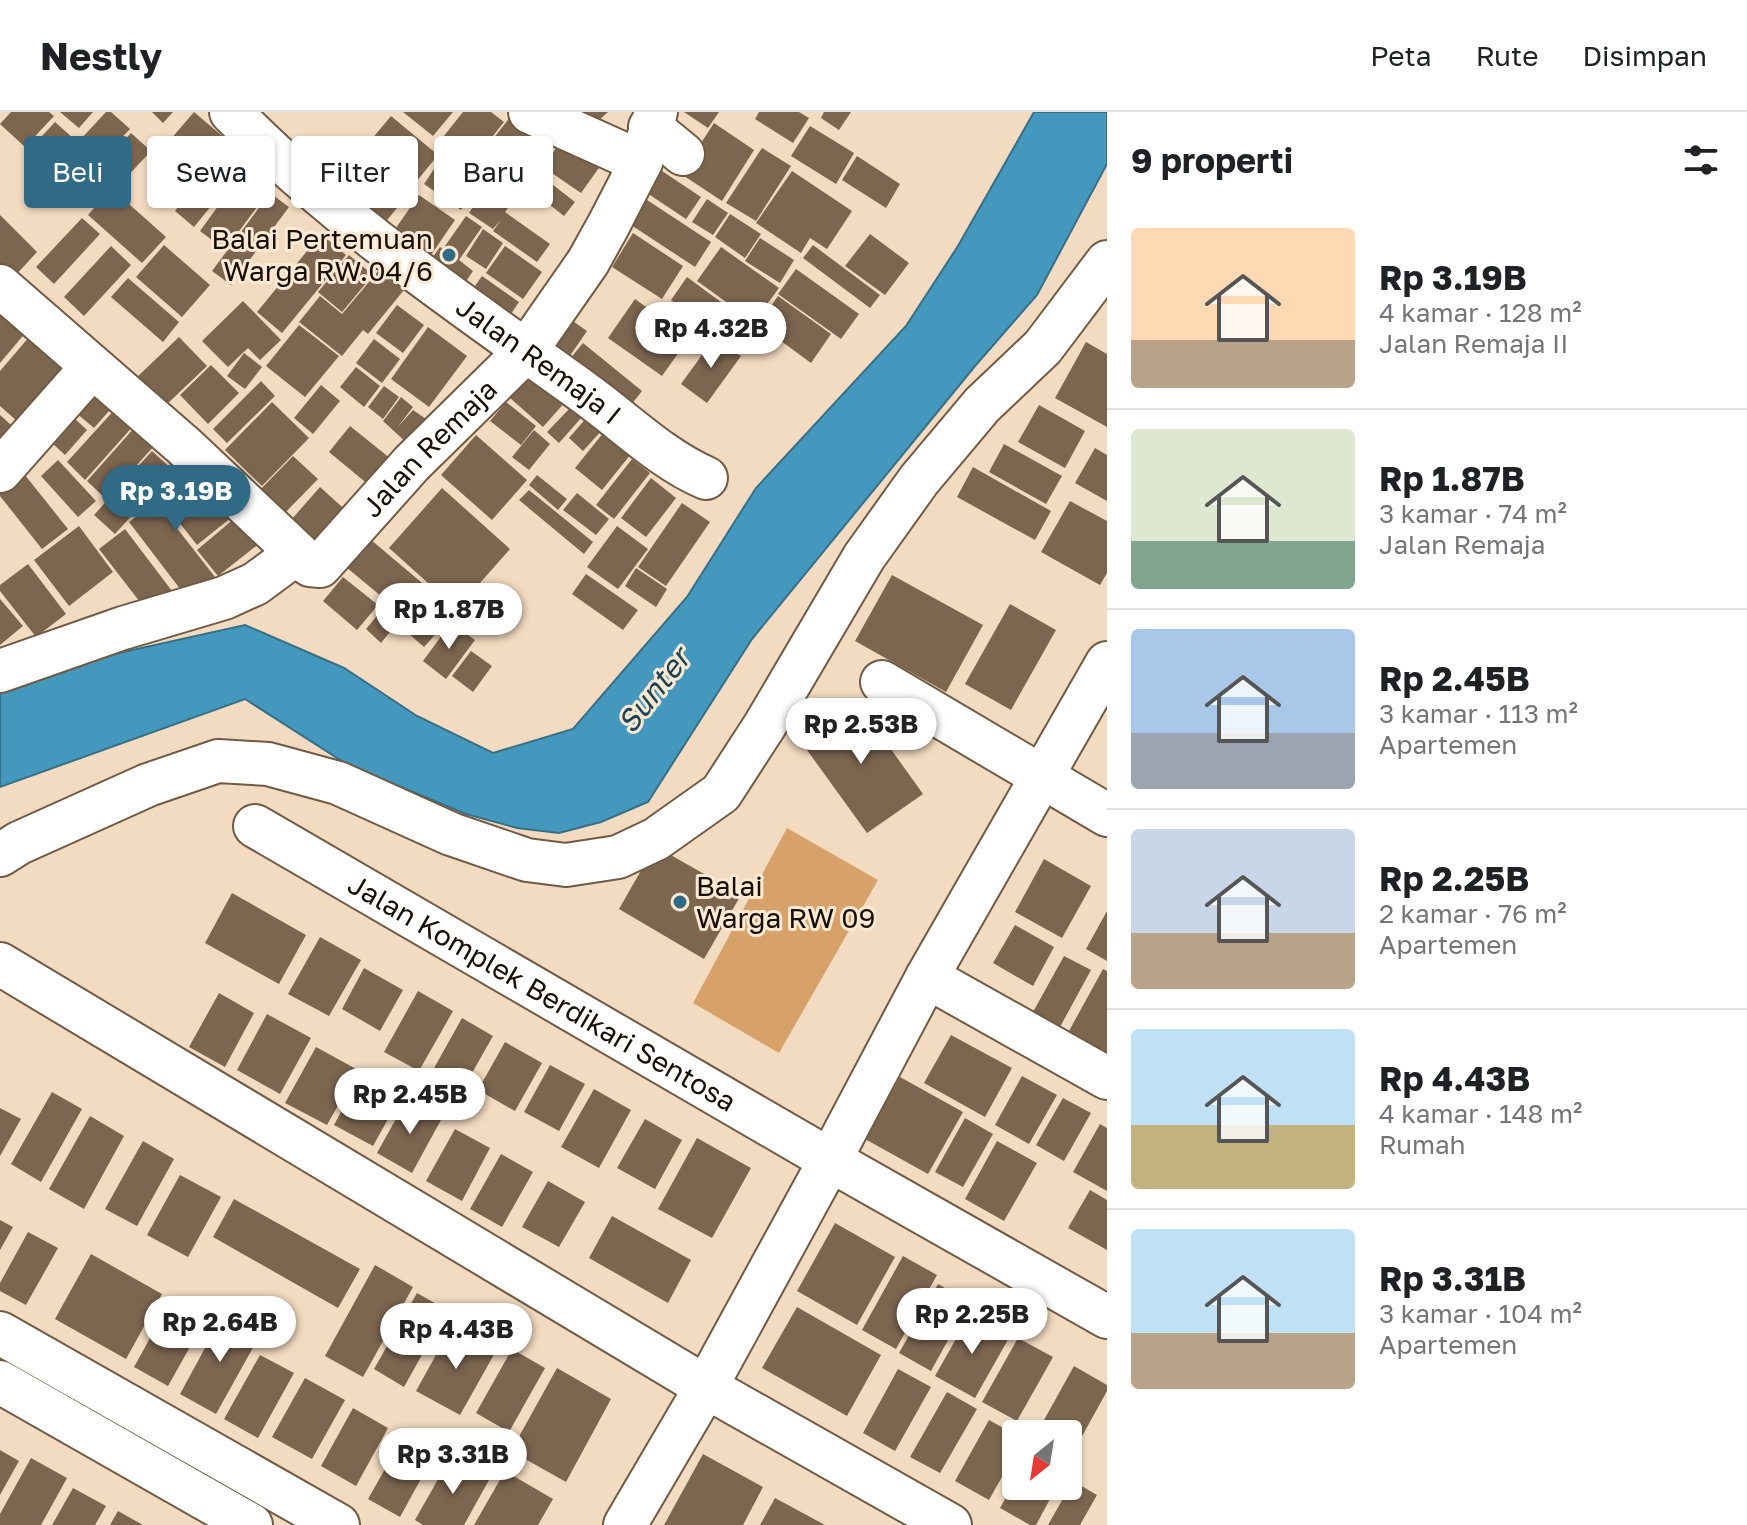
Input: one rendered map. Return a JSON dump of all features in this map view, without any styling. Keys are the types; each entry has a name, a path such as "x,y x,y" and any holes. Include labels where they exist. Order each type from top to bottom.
{"street":[{"name":"Jalan Remaja I","path":"231,112 270,152 378,243 681,467 706,478"},
{"path":"530,112 649,134 683,154"},
{"name":"Jalan Remaja","path":"0,671 123,628 224,598 304,559 322,564 412,463 526,351 588,262 649,134"},
{"path":"0,855 19,843 148,785 218,761 268,764 338,783 451,834 527,860 566,865 618,857 656,839 721,793 864,557 919,480 982,405 1043,347 1103,279"},
{"path":"0,286 184,446 304,559"},
{"path":"0,471 92,367"},
{"path":"625,1525 706,1387 927,977 1107,663"},
{"path":"882,682 1107,815"},
{"name":"Jalan Komplek Berdikari Sentosa","path":"255,826 1107,1317"},
{"path":"0,964 706,1387 950,1525"},
{"path":"927,977 1107,1078"},
{"path":"0,1333 338,1525"},
{"path":"0,1382 251,1525"}],"shaded area":[{"path":"787,828 878,880 779,1053 693,1003"}],"water":[{"name":"Sunter","path":"1034,112 1107,112 1107,164 1037,295 975,366 752,639 648,802 601,822 559,833 517,828 466,814 348,765 245,699 0,787 0,686 38,671 245,625 344,668 417,716 493,753 573,729 687,597 756,488 906,326 958,246"}],"building":[{"path":"11,112 49,112 54,116 35,136 24,136 24,146 0,124"},
{"path":"60,112 93,112 79,128"},
{"path":"106,112 111,112 130,129 123,136 84,136"},
{"path":"152,112 173,112 163,123"},
{"path":"194,112 222,136 173,136"},
{"path":"403,112 453,112 433,136"},
{"path":"463,112 491,112 504,122 493,136 444,136"},
{"path":"514,112 536,128 530,136 495,136"},
{"path":"566,112 608,112 585,133"},
{"path":"684,112 719,112 708,128"},
{"path":"759,112 799,112 809,118 793,143 755,119"},
{"path":"824,112 851,112 839,130 821,118"},
{"path":"391,116 415,136 374,136"},
{"path":"55,122 71,136 42,136"},
{"path":"714,123 754,150 722,201 681,174"},
{"path":"810,126 854,153 836,184 791,156"},
{"path":"131,133 147,147 147,155 131,172 131,136 128,136"},
{"path":"418,138 434,152 434,160 418,180"},
{"path":"563,138 601,165 581,193 553,174 553,152"},
{"path":"762,148 791,166 756,221 726,203"},
{"path":"857,156 900,184 886,208 842,180"},
{"path":"650,163 701,197 686,219 635,185"},
{"path":"434,169 434,191 424,184"},
{"path":"792,171 852,211 827,249 810,238 801,253 756,223"},
{"path":"553,185 575,202 564,216 553,207"},
{"path":"418,196 455,220 429,258 393,232 410,208 418,208"},
{"path":"275,197 289,207 231,285 212,271 259,208 275,208"},
{"path":"644,198 711,242 695,267 628,223"},
{"path":"707,199 728,213 713,235 692,222"},
{"path":"131,206 166,237 142,263 88,215 94,208"},
{"path":"177,208 209,208 194,227 175,211"},
{"path":"217,208 256,208 225,250 200,231"},
{"path":"342,208 397,208 375,235"},
{"path":"472,208 508,208 505,212 550,244 537,262 493,231 501,220 493,229 469,213"},
{"path":"730,214 761,234 745,258 715,237"},
{"path":"0,215 37,252 14,277 0,263"},
{"name":"Balai Pertemuan Warga RW.04/6","path":"466,216 482,227 459,260 473,271 456,296 422,272"},
{"path":"82,218 100,234 54,284 36,267"},
{"path":"483,229 503,243 486,269 466,256"},
{"path":"633,233 683,266 662,299 612,267"},
{"path":"321,234 346,255 282,333 257,312"},
{"path":"870,234 909,263 885,295 845,266"},
{"path":"760,238 794,260 780,283 745,261"},
{"path":"164,245 210,285 182,317 136,277"},
{"path":"813,245 880,295 870,308 803,258"},
{"path":"111,246 131,265 84,316 64,297"},
{"path":"505,246 542,272 523,299 486,273"},
{"path":"721,247 779,288 754,322 697,281"},
{"path":"349,255 373,275 342,312 318,292"},
{"path":"796,269 859,314 841,339 778,294"},
{"path":"379,270 404,290 368,334 363,330 342,356 299,322 320,296 342,314"},
{"path":"482,276 519,302 503,326 465,300"},
{"path":"687,277 725,305 709,328 671,300"},
{"path":"128,278 179,322 163,342 111,297"},
{"path":"778,296 831,334 811,363 758,324"},
{"path":"635,299 689,338 662,376 608,338"},
{"path":"243,301 281,340 260,360 248,348 228,367 202,341"},
{"path":"397,305 424,325 403,353 376,333"},
{"path":"0,307 27,331 0,363"},
{"path":"557,310 587,331 565,363 535,342"},
{"path":"299,325 339,356 305,397 266,366"},
{"path":"428,327 467,356 429,407 391,379"},
{"path":"30,336 74,374 26,429 0,406 0,371"},
{"path":"179,337 207,366 164,407 136,378"},
{"path":"715,337 741,356 707,403 681,384"},
{"path":"374,339 400,359 382,383 356,363"},
{"path":"1086,342 1107,354 1107,427 1055,398"},
{"path":"583,343 642,391 623,415 564,366"},
{"path":"244,353 262,367 245,389 227,376"},
{"path":"540,363 574,392 543,427 510,398"},
{"path":"211,365 239,393 208,424 180,395"},
{"path":"356,367 380,386 364,407 340,387"},
{"path":"90,381 116,403 94,428 68,406"},
{"path":"261,381 275,396 227,443 213,429"},
{"path":"321,385 340,401 313,434 294,418"},
{"path":"384,386 399,397 383,419 368,407"},
{"path":"401,397 413,407 397,428 413,410 426,419 407,443 383,421"},
{"path":"272,402 309,438 262,486 225,450"},
{"path":"506,402 536,426 521,445 490,421"},
{"path":"1039,405 1085,431 1065,468 1018,442"},
{"path":"62,407 87,430 65,455 40,432"},
{"path":"117,407 135,424 85,480 67,462"},
{"path":"571,407 582,417 559,443 547,432"},
{"path":"0,415 20,433 0,456"},
{"path":"588,416 603,429 583,451 569,438"},
{"path":"350,426 391,459 370,486 329,452"},
{"path":"135,427 155,445 106,499 87,481"},
{"path":"534,430 550,444 529,470 512,457"},
{"path":"604,432 631,454 602,490 575,468"},
{"path":"476,435 527,480 492,520 441,475"},
{"path":"1004,444 1062,476 1046,504 989,472"},
{"path":"1095,448 1107,455 1107,501 1075,483"},
{"path":"152,451 173,470 115,534 94,515"},
{"path":"293,456 318,479 280,518 256,494"},
{"path":"632,459 650,473 614,519 596,505"},
{"path":"58,460 96,501 78,517 41,476"},
{"path":"200,463 214,481 169,518 215,577 187,598 129,522"},
{"path":"973,467 1051,511 1035,540 957,497"},
{"path":"21,470 68,529 42,549 0,496 0,487"},
{"path":"537,475 567,499 558,510 529,485"},
{"path":"651,478 676,498 646,537 621,518"},
{"path":"219,481 242,509 197,545 175,517"},
{"path":"320,487 352,516 316,557 284,528"},
{"path":"442,488 510,549 457,609 389,548"},
{"path":"529,490 593,542 584,554 519,500"},
{"path":"577,493 609,519 596,535 563,510"},
{"path":"1070,501 1107,521 1107,573 1100,585 1041,552"},
{"path":"682,503 710,522 666,586 638,567"},
{"path":"242,512 265,539 218,576 197,550"},
{"path":"79,526 113,572 69,606 34,560"},
{"path":"617,526 648,549 618,589 587,567"},
{"path":"125,529 175,595 150,615 99,549"},
{"path":"370,539 428,588 405,616 346,567"},
{"path":"28,564 66,614 36,637 0,591 0,585"},
{"path":"636,568 667,589 656,607 625,586"},
{"path":"586,574 638,610 623,630 572,594"},
{"path":"892,575 983,625 946,692 855,641"},
{"path":"343,577 378,605 357,630 323,601"},
{"path":"425,597 450,618 424,647 400,626"},
{"path":"0,599 23,626 0,645"},
{"path":"1010,604 1056,630 1011,710 965,684"},
{"path":"386,605 401,618 381,643 366,629"},
{"path":"451,623 475,640 446,679 423,661"},
{"path":"471,651 492,666 473,692 452,676"},
{"path":"855,699 923,794 867,833 799,739"},
{"name":"Balai Warga RW 09","path":"655,846 741,895 704,959 619,909"},
{"path":"1044,859 1091,886 1062,938 1015,912"},
{"path":"232,893 306,935 279,984 205,943"},
{"path":"1107,911 1107,961 1086,949"},
{"path":"1015,925 1054,947 1033,986 993,963"},
{"path":"320,937 361,960 329,1016 288,994"},
{"path":"1064,956 1091,970 1060,1027 1033,1012"},
{"path":"364,968 403,990 380,1031 342,1009"},
{"path":"1103,969 1107,971 1107,1053 1069,1031"},
{"path":"418,991 453,1011 419,1071 384,1052"},
{"path":"219,993 254,1013 225,1067 189,1047"},
{"path":"267,1014 311,1038 280,1094 237,1070"},
{"path":"462,1018 493,1036 464,1087 433,1070"},
{"path":"951,1035 1012,1068 985,1117 924,1083"},
{"path":"505,1042 542,1063 515,1111 478,1090"},
{"path":"316,1047 358,1070 327,1125 285,1103"},
{"path":"550,1065 585,1084 559,1131 524,1112"},
{"path":"363,1072 402,1094 373,1146 334,1125"},
{"path":"1022,1076 1057,1095 1029,1144 995,1125"},
{"path":"900,1077 963,1112 928,1174 865,1139"},
{"path":"594,1089 631,1110 599,1168 561,1147"},
{"path":"52,1092 82,1109 41,1182 11,1164"},
{"path":"1063,1098 1091,1113 1064,1161 1036,1145"},
{"path":"407,1099 442,1118 412,1173 377,1153"},
{"path":"0,1108 21,1119 0,1156"},
{"path":"90,1116 124,1136 84,1209 49,1189"},
{"path":"965,1118 993,1134 963,1187 935,1172"},
{"path":"645,1119 682,1140 655,1189 617,1168"},
{"path":"1100,1124 1107,1128 1107,1191 1073,1172"},
{"path":"455,1129 490,1148 462,1201 426,1181"},
{"path":"697,1138 751,1168 712,1238 658,1209"},
{"path":"143,1141 174,1159 137,1226 105,1209"},
{"path":"997,1141 1037,1163 1004,1221 965,1199"},
{"path":"501,1154 533,1172 502,1227 470,1209"},
{"path":"180,1175 221,1197 188,1257 147,1235"},
{"path":"548,1181 585,1202 559,1247 522,1227"},
{"path":"1090,1190 1107,1200 1107,1250 1068,1228"},
{"path":"234,1199 360,1269 338,1308 213,1237"},
{"path":"612,1216 691,1260 668,1303 589,1258"},
{"path":"0,1220 13,1227 0,1250"},
{"path":"835,1223 895,1257 857,1325 797,1291"},
{"path":"28,1232 58,1248 26,1305 0,1291 0,1283"},
{"path":"91,1254 162,1294 126,1359 55,1319"},
{"path":"903,1256 937,1275 896,1349 862,1330"},
{"path":"375,1265 413,1287 363,1377 325,1356"},
{"path":"938,1284 969,1302 931,1371 899,1353"},
{"path":"417,1293 447,1310 404,1387 374,1369"},
{"path":"170,1302 204,1322 168,1386 134,1367"},
{"path":"797,1307 881,1355 847,1416 762,1368"},
{"path":"970,1314 1010,1336 975,1398 935,1376"},
{"path":"223,1315 260,1335 216,1414 180,1394"},
{"path":"452,1326 496,1351 460,1415 416,1391"},
{"path":"1018,1338 1053,1357 1018,1420 982,1402"},
{"path":"512,1349 545,1368 509,1432 476,1413"},
{"path":"260,1355 294,1373 258,1438 224,1419"},
{"path":"1074,1366 1107,1385 1107,1391 1082,1436 1082,1420 1044,1420"},
{"path":"557,1368 611,1399 566,1482 511,1451"},
{"path":"898,1369 931,1387 895,1451 863,1433"},
{"path":"305,1378 345,1400 312,1459 272,1437"},
{"path":"947,1392 977,1409 940,1473 910,1457"},
{"path":"353,1408 388,1428 356,1486 321,1466"},
{"path":"989,1420 1002,1427 1002,1477 989,1500 955,1481"},
{"path":"402,1439 433,1457 400,1517 368,1499"},
{"path":"0,1450 19,1461 0,1495"},
{"path":"703,1454 763,1487 743,1525 664,1525"},
{"path":"31,1458 67,1478 41,1525 0,1525 0,1514"},
{"path":"450,1458 489,1480 464,1525 423,1525 415,1520"},
{"path":"505,1471 553,1499 538,1525 474,1525"},
{"path":"1082,1486 1097,1495 1080,1525 1048,1525 1062,1500 1082,1500"},
{"path":"73,1488 106,1506 95,1525 52,1525"},
{"path":"775,1498 825,1525 760,1525"},
{"path":"1004,1500 1049,1500 1036,1525 1030,1525 1000,1508"},
{"path":"118,1511 143,1525 110,1525"}],"place":[{"name":"Balai Pertemuan Warga RW.04/6","path":"449,255"},
{"name":"Balai Warga RW 09","path":"680,902"}]}
